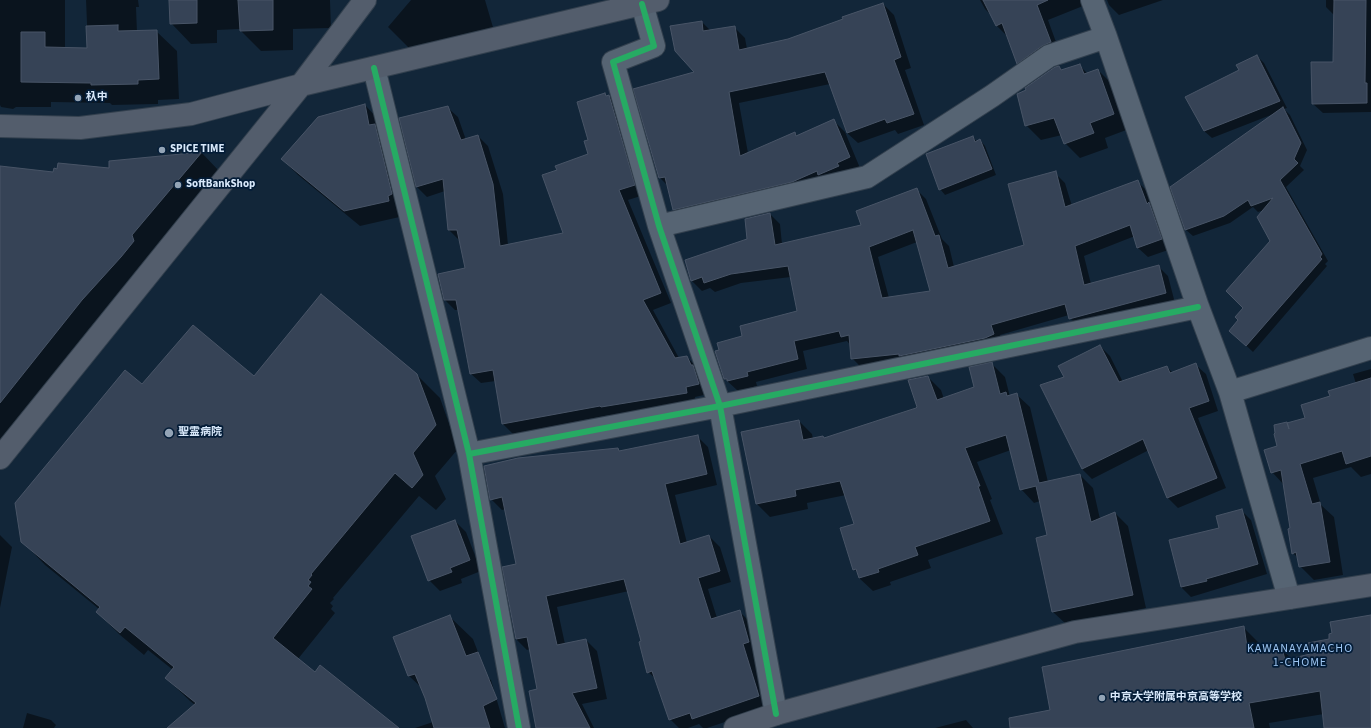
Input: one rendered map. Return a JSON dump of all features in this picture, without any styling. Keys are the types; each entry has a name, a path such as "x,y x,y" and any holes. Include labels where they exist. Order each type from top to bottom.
{"street":[{"path":"0,458 301,85 365,0"},
{"path":"1092,0 1198,307 1230,392 1289,598"},
{"path":"0,126 80,128 191,114 301,85 650,2 654,46 613,62 659,226 720,406 776,714"},
{"path":"659,226 866,177 992,96 1049,56 1106,37"},
{"path":"374,68 469,454 519,728"},
{"path":"469,454 720,406 1198,307"},
{"path":"1230,392 1371,348"},
{"path":"735,728 776,714 1076,632 1371,585"}],"building":[{"path":"169,0 197,0 197,23 170,24"},
{"path":"238,0 273,0 273,30 240,31"},
{"path":"983,0 1048,0 1037,5 1051,42 1042,46 1017,64 1002,23 996,26"},
{"path":"1334,0 1366,0 1365,83 1367,83 1367,103 1312,104 1311,62 1333,62"},
{"path":"883,3 901,57 894,60 914,114 887,123 885,119 847,133 825,72 729,92 740,156 795,132 796,136 834,119 850,157 837,163 839,166 818,175 817,171 792,182 673,210 665,177 659,178 633,89 694,72 675,51 670,26 702,21 703,31 735,26 739,50 788,39 843,19 842,17"},
{"path":"118,25 118,31 157,30 159,79 138,80 138,84 91,85 91,83 21,82 21,32 45,32 45,47 87,48 86,26"},
{"path":"1257,55 1280,101 1204,131 1185,97 1239,70 1236,65"},
{"path":"1080,64 1084,74 1098,69 1114,114 1090,123 1094,133 1064,144 1054,118 1025,126 1017,94 1026,90 1025,88 1055,67 1059,66 1061,70"},
{"path":"605,93 606,96 609,95 635,185 619,190 661,293 643,300 675,358 687,356 691,365 693,365 699,384 686,387 687,393 600,406 502,424 493,370 470,374 456,300 444,300 438,274 465,268 457,230 448,230 443,179 416,187 399,118 448,106 461,140 478,135 493,184 500,246 563,233 542,175 557,170 555,166 588,154 584,141 588,140 577,102"},
{"path":"365,104 369,125 375,124 392,194 388,196 389,201 344,211 281,159 318,117"},
{"path":"1283,107 1301,143 1294,159 1298,163 1280,180 1322,254 1320,257 1322,259 1246,346 1229,331 1238,320 1235,317 1243,308 1226,291 1270,241 1257,217 1273,198 1251,206 1248,200 1224,216 1185,230 1170,187"},
{"path":"973,136 975,142 980,139 992,169 939,190 926,154"},
{"path":"202,152 132,235 134,241 82,300 0,403 0,166 53,172 54,168 57,169 58,163 109,168 109,161"},
{"path":"1056,171 1065,207 1138,180 1147,204 1149,202 1162,239 1137,248 1130,225 1075,246 1084,285 1159,265 1166,293 1069,319 1065,304 991,325 994,334 985,338 899,356 899,354 851,359 849,335 841,337 839,331 794,341 798,359 747,372 748,376 727,381 727,379 724,379 715,351 719,350 717,343 742,336 740,326 797,311 788,266 731,274 704,283 702,277 691,281 685,260 747,239 745,219 770,213 775,245 861,225 856,211 917,188 935,236 939,235 948,268 1024,245 1008,184","holes":["913,230 930,291 882,298 869,247"]},
{"path":"321,294 417,374 436,425 413,453 423,475 412,488 395,473 311,574 312,575 308,580 311,582 308,586 312,589 273,638 315,672 320,665 399,728 167,728 196,703 165,678 174,667 125,627 120,633 96,612 100,607 21,542 15,503 125,370 142,384 193,325 254,376"},
{"path":"1100,345 1119,382 1167,366 1170,373 1196,363 1209,401 1189,408 1217,478 1167,498 1143,439 1082,469 1040,385 1064,377 1058,366"},
{"path":"992,362 1000,394 1006,392 1007,396 1017,393 1039,483 1080,474 1091,522 1115,512 1133,595 1052,612 1036,538 1047,535 1036,486 1020,490 1006,435 965,448 980,486 978,486 990,521 915,547 918,555 878,569 879,572 859,578 856,569 853,570 840,528 854,524 840,481 795,490 796,496 756,504 741,432 799,420 803,440 823,436 824,438 916,408 917,407 908,380 928,376 937,400 974,387 969,367"},
{"path":"1371,378 1371,456 1346,464 1342,451 1300,464 1312,504 1320,502 1330,562 1299,567 1296,552 1292,554 1288,529 1290,528 1281,470 1271,473 1264,450 1277,446 1274,434 1274,425 1305,418 1301,405 1330,396 1328,391"},
{"path":"698,435 707,474 665,484 680,544 709,535 720,571 698,578 711,619 740,610 749,642 743,644 759,696 692,719 690,713 669,720 652,671 647,673 639,642 641,641 624,579 546,596 557,645 586,639 597,688 572,693 590,728 536,728 529,691 537,689 527,637 516,639 502,567 516,564 502,497 490,500 484,466 518,458 618,448 619,451"},
{"path":"1242,509 1258,564 1206,579 1207,581 1181,587 1169,540 1219,528 1216,516"},
{"path":"455,520 470,560 450,568 452,572 428,581 411,536"},
{"path":"450,615 466,656 478,652 497,699 483,706 490,728 434,728 425,698 415,674 408,676 393,637"},
{"name":"中京大学附属中京高等学校","path":"1371,615 1371,728 1324,728 1320,691 1249,703 1254,728 1010,728 1009,718 1050,710 1042,667 1244,626 1248,654 1282,648 1285,660 1310,654 1308,643 1329,639 1329,634 1332,633 1330,622"}],"cycle path":[{"path":"642,4 654,46 613,62 659,226 720,406 776,714"},
{"path":"374,68 469,454 519,728"},
{"path":"469,454 720,406 1198,307"}],"place":[{"name":"杁中","path":"78,98"},
{"name":"SPICE TIME","path":"162,150"},
{"name":"SoftBankShop","path":"178,185"},
{"name":"聖霊病院","path":"169,433"},
{"name":"中京大学附属中京高等学校","path":"1102,698"}],"district":[{"name":"KAWANAYAMACHO 1-CHOME","path":"1300,656"}]}
